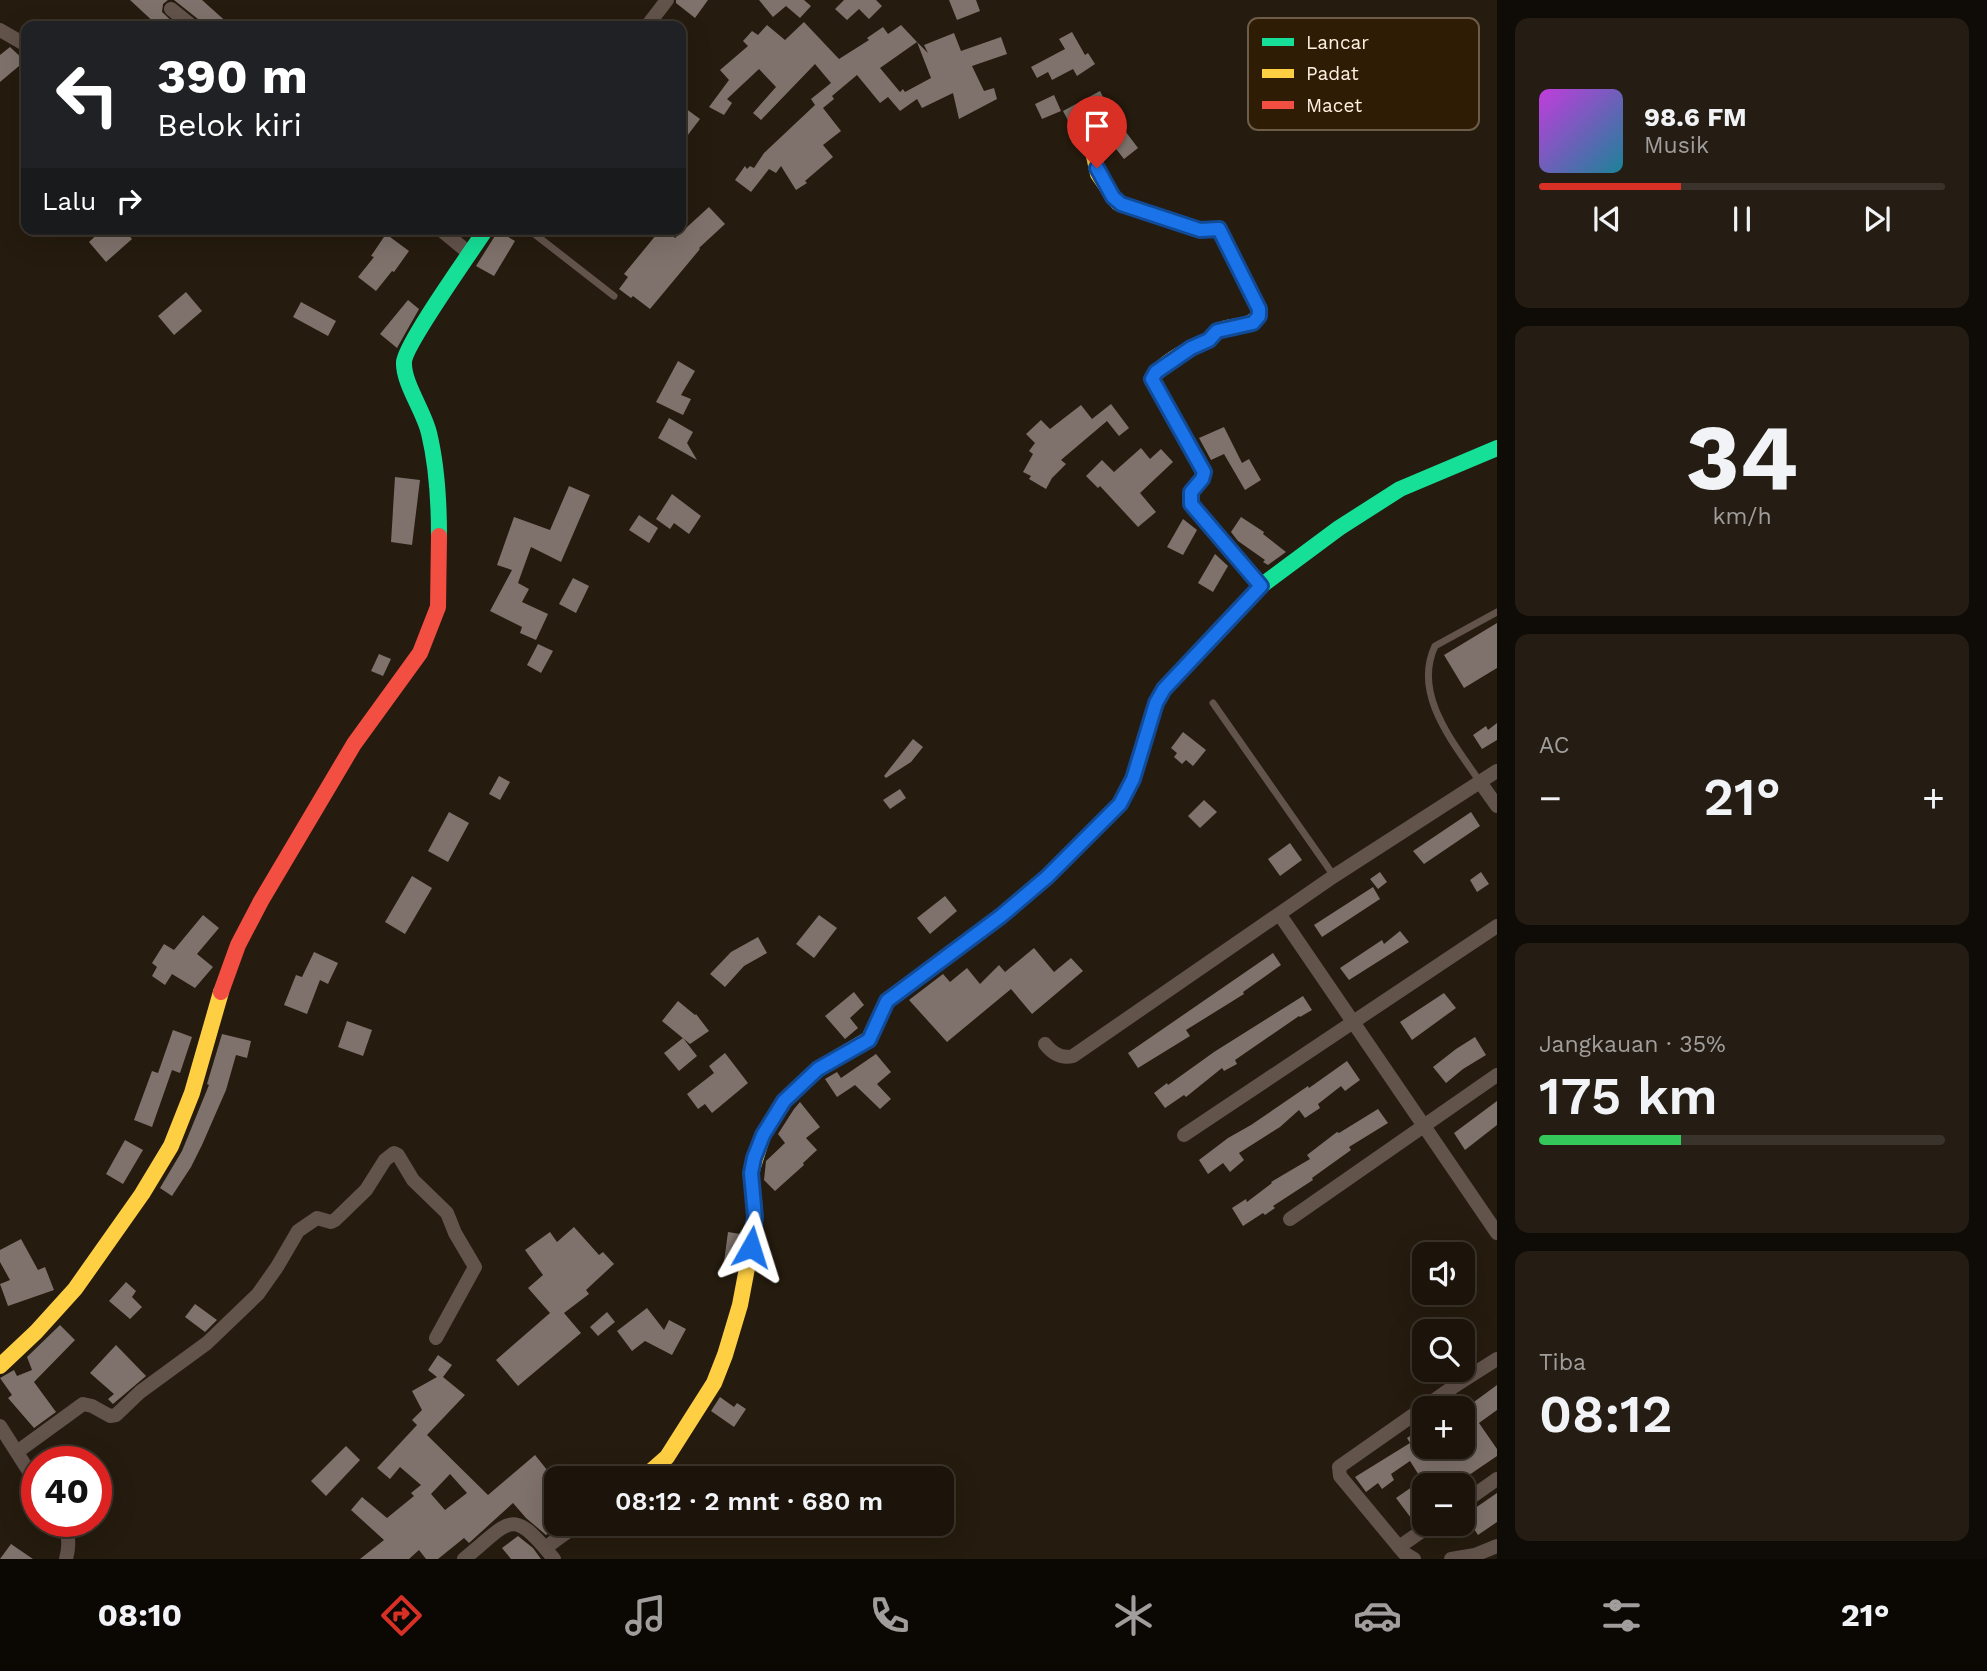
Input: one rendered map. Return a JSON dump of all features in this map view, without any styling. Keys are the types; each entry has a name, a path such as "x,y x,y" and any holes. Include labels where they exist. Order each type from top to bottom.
{"street":[{"path":"651,21 667,0"},
{"path":"171,9 186,21"},
{"path":"0,30 21,41"},
{"path":"1094,156 1098,174 1118,203 1200,230 1220,230 1259,309 1259,316 1253,323 1217,331 1209,340 1191,348 1156,372 1152,379 1204,472 1202,479 1191,492 1191,504 1261,586"},
{"path":"447,235 470,254"},
{"path":"0,1366 75,1289 142,1194 171,1146 191,1093 219,999 239,945 261,901 354,744 420,653 432,626 438,607 439,529 435,464 429,432 404,372 404,361 414,339 482,235"},
{"path":"658,1466 667,1457 714,1383 740,1305 751,1247 755,1217 751,1173 754,1158 763,1135 784,1101 818,1069 869,1040 887,1001 1038,885 1120,804 1133,779 1156,703 1164,689 1261,586 1339,528 1400,489 1497,449"},
{"path":"1045,1044 1058,1055 1073,1056 1334,876 1497,771"},
{"path":"1480,782 1497,806"},
{"path":"1280,915 1423,1126 1495,1226"},
{"path":"1184,1135 1497,926"},
{"path":"1290,1219 1497,1075"},
{"path":"17,1452 83,1404 110,1416 116,1415 140,1392 200,1349 258,1294 301,1227 319,1217 331,1222 335,1220 366,1190 385,1160 394,1153 398,1155 413,1180 447,1213 455,1233 475,1267 436,1338"},
{"path":"1414,1559 1399,1547 1340,1476 1339,1467 1497,1359"},
{"path":"0,1426 21,1458"},
{"path":"1475,1495 1497,1479"},
{"path":"464,1559 501,1528 513,1522 525,1528 550,1553 566,1536"},
{"path":"1399,1547 1415,1536"},
{"path":"66,1559 69,1537"},
{"path":"1451,1559 1475,1555 1497,1546"}],"lane":[{"path":"536,235 614,296"},
{"path":"1480,782 1442,726 1432,702 1427,668 1435,646 1497,612"},
{"path":"1213,703 1334,876"}],"building":[{"path":"130,0 168,0 163,4 162,12 172,21 153,21"},
{"path":"174,0 202,0 225,21 198,19"},
{"path":"676,0 708,0 695,18 676,3"},
{"path":"759,0 804,0 811,6 800,18 786,6 773,17"},
{"path":"844,0 876,0 882,6 869,19 859,9 847,20 835,9"},
{"path":"949,0 976,0 980,11 957,20"},
{"path":"804,22 839,59 869,40 867,38 883,27 888,34 901,25 928,53 924,45 954,33 961,51 1001,37 1007,54 972,66 984,91 994,88 997,99 959,119 953,93 922,108 917,99 900,111 888,97 880,103 857,75 832,96 834,99 823,108 841,131 823,145 833,157 796,190 781,166 776,173 769,169 751,192 735,180 745,166 747,169 750,166 754,168 764,153 815,105 811,99 831,83 815,64 761,120 753,113 776,87 759,69 727,99 732,103 724,115 709,107 729,80 720,70 748,46 743,41 752,31 758,35 767,25 785,40","holes":["917,42 931,78 900,92 880,68"]},
{"path":"1072,32 1085,55 1088,53 1095,64 1077,76 1073,69 1052,80 1048,72 1037,78 1031,67 1065,49 1059,39"},
{"path":"10,47 21,57 21,64 0,82 0,55"},
{"path":"1100,91 1110,111 1138,148 1124,159 1109,140 1111,138 1099,117 1073,130 1063,111"},
{"path":"1054,95 1061,111 1042,119 1035,104"},
{"path":"686,109 700,119 686,137"},
{"path":"709,207 725,224 699,248 650,309 619,289 628,277 624,274 656,235 671,235 675,238 686,235 686,228"},
{"path":"97,235 128,235 132,239 106,262 89,242"},
{"path":"385,235 409,251 376,291 358,277 374,257 371,256"},
{"path":"495,235 505,235 515,241 494,276 476,266"},
{"path":"186,292 202,311 174,335 158,316"},
{"path":"408,300 419,309 397,348 380,334"},
{"path":"301,302 336,321 328,336 293,317"},
{"path":"678,361 695,371 681,395 691,399 683,415 656,402"},
{"path":"1111,404 1129,428 1119,436 1107,421 1061,460 1066,464 1052,478 1046,489 1023,472 1033,454 1029,451 1035,443 1026,434 1041,420 1050,429 1081,405 1092,419"},
{"path":"669,418 693,432 687,443 697,460 658,438"},
{"path":"1224,427 1242,463 1249,459 1261,480 1245,490 1224,454 1211,460 1199,438"},
{"path":"1141,448 1150,459 1161,449 1173,462 1140,493 1156,512 1138,527 1100,486 1098,488 1086,476 1102,460 1114,472"},
{"path":"395,477 420,480 412,545 391,542"},
{"path":"569,486 590,495 561,562 531,547 518,583 529,589 522,602 548,614 536,640 520,633 522,627 490,611 512,570 497,565 514,517 550,530"},
{"path":"672,494 701,516 689,534 674,523 670,529 656,519"},
{"path":"639,515 658,528 649,543 629,530"},
{"path":"1241,517 1264,532 1263,534 1286,552 1268,565 1263,562 1265,560 1238,541 1231,532"},
{"path":"1183,519 1197,530 1183,555 1167,547"},
{"path":"1215,554 1228,566 1213,592 1198,583"},
{"path":"573,578 589,586 576,613 559,604"},
{"path":"1497,623 1497,668 1464,688 1444,655"},
{"path":"538,644 553,651 541,673 527,665"},
{"path":"379,654 391,659 383,676 371,671"},
{"path":"1497,723 1497,740 1482,749 1473,735 1486,726 1488,730"},
{"path":"1183,732 1206,750 1193,766 1186,760 1182,764 1174,757 1177,753 1171,748"},
{"path":"913,739 923,747 911,762 886,778 884,776"},
{"path":"499,776 510,782 500,800 489,794"},
{"path":"900,789 906,798 890,809 883,800"},
{"path":"1204,800 1217,812 1200,828 1188,816"},
{"path":"449,812 469,823 448,862 428,851"},
{"path":"1471,812 1480,826 1424,864 1413,851"},
{"path":"1290,843 1302,860 1280,876 1268,859"},
{"path":"1380,872 1387,882 1378,889 1370,879"},
{"path":"1481,872 1489,884 1477,892 1470,880"},
{"path":"412,876 432,888 405,934 385,922"},
{"path":"1373,887 1380,899 1322,937 1314,925"},
{"path":"945,896 957,911 930,934 917,918"},
{"path":"203,915 219,928 197,954 213,967 195,988 172,974 165,985 152,976 157,967 152,963 164,944 174,950"},
{"path":"819,915 837,928 814,958 796,944"},
{"path":"1400,931 1409,942 1349,980 1340,968 1382,940 1384,944"},
{"path":"758,937 767,953 744,966 725,987 710,974 731,952"},
{"path":"1034,948 1054,972 1071,958 1083,971 1032,1014 1011,989 947,1042 909,1000 943,974 950,982 967,968 980,984 999,965 1005,972"},
{"path":"314,952 338,963 328,984 320,980 307,1014 284,1005 296,975 302,977"},
{"path":"1273,953 1281,965 1243,992 1244,994 1186,1030 1190,1036 1138,1068 1128,1053"},
{"path":"854,992 864,1005 850,1018 858,1028 845,1039 825,1016"},
{"path":"1444,993 1456,1008 1412,1040 1400,1022"},
{"path":"1303,996 1312,1010 1235,1060 1237,1064 1224,1071 1222,1068 1186,1097 1184,1095 1165,1108 1154,1093 1214,1052"},
{"path":"678,1001 696,1014 709,1031 690,1044 662,1021"},
{"path":"347,1021 372,1030 363,1056 338,1047"},
{"path":"173,1030 192,1037 180,1073 172,1070 152,1127 134,1120 152,1071 158,1073"},
{"path":"222,1034 251,1041 247,1058 236,1055 226,1090 202,1145 172,1196 160,1188 182,1151 209,1085 207,1084"},
{"path":"1475,1037 1486,1055 1446,1083 1433,1067"},
{"path":"683,1038 697,1056 679,1071 664,1053"},
{"path":"725,1053 748,1083 712,1113 705,1104 698,1109 687,1094 714,1073 709,1066"},
{"path":"876,1054 891,1072 877,1084 891,1099 880,1109 855,1085 837,1097 825,1079 837,1072 841,1078"},
{"path":"1347,1061 1360,1080 1345,1091 1341,1086 1318,1104 1320,1108 1305,1118 1299,1110 1280,1127 1239,1153 1244,1160 1230,1172 1223,1163 1208,1174 1199,1160 1228,1138"},
{"path":"1497,1101 1497,1125 1465,1150 1454,1133"},
{"path":"800,1102 820,1127 806,1138 817,1150 775,1191 764,1180 766,1161 785,1143 778,1134"},
{"path":"1378,1109 1388,1123 1349,1147 1351,1150 1312,1178 1313,1180 1273,1206 1275,1208 1243,1226 1232,1208 1246,1199 1247,1202 1271,1182 1310,1159 1307,1155 1337,1132"},
{"path":"125,1140 143,1150 123,1184 106,1174"},
{"path":"574,1227 599,1255 603,1252 614,1264 586,1290 589,1294 564,1313 581,1333 518,1386 496,1360 550,1313 528,1288 543,1275 525,1250 550,1232 557,1242"},
{"path":"728,1232 740,1234 735,1263 724,1262"},
{"path":"21,1239 38,1270 45,1267 54,1290 8,1306 0,1284 10,1280 0,1262 0,1250"},
{"path":"126,1282 136,1291 132,1297 142,1307 130,1319 109,1301"},
{"path":"195,1304 217,1320 205,1332 185,1317"},
{"path":"647,1308 664,1330 669,1320 686,1329 672,1355 645,1341 632,1351 617,1331"},
{"path":"607,1312 615,1322 598,1336 590,1327"},
{"path":"60,1325 75,1340 34,1382 56,1412 34,1428 8,1398 12,1395 0,1378 14,1370 17,1376 32,1370 27,1357"},
{"path":"116,1345 146,1376 113,1404 108,1399 114,1394 90,1373"},
{"path":"438,1355 452,1365 443,1377 465,1395 427,1435 488,1495 535,1455 544,1466 544,1533 513,1503 469,1543 464,1538 438,1559 426,1559 419,1550 409,1559 360,1559 384,1540 351,1510 362,1497 387,1518 414,1496 411,1493 421,1485 400,1467 390,1479 377,1468 417,1425 412,1420 422,1410 412,1391 437,1377 428,1370","holes":["450,1474 467,1493 445,1510 431,1494"]},
{"path":"1497,1385 1497,1410 1479,1423 1497,1449 1497,1456 1472,1473 1418,1473 1410,1461 1391,1474 1394,1480 1382,1489 1378,1483 1366,1492 1355,1477 1410,1443 1407,1438 1412,1435 1412,1459 1475,1459 1475,1401"},
{"path":"720,1397 734,1407 737,1403 746,1409 734,1427 711,1411"},
{"path":"346,1446 360,1460 326,1496 311,1481"},
{"path":"1412,1487 1412,1517 1411,1518 1396,1498"},
{"path":"1497,1493 1497,1522 1478,1535 1475,1530 1475,1508"},
{"path":"518,1536 533,1548 541,1559 511,1559 502,1548"},
{"path":"11,1544 33,1559 0,1559"}],"traffic: fast":[{"path":"439,536 432,446 407,379 404,362 415,337 482,235"},
{"path":"1156,387 1204,472 1202,479 1191,492 1191,504 1261,586"},
{"path":"1198,653 1261,586 1339,528 1400,489 1497,448"}],"traffic: slow":[{"path":"1094,156 1098,174 1118,203 1196,229 1219,229 1259,309 1259,316 1250,323 1218,331 1208,340 1169,361 1152,379 1156,387"},
{"path":"0,1366 75,1289 142,1194 171,1146 192,1093 221,992"},
{"path":"657,1466 667,1457 714,1383 725,1355 740,1305 751,1247 755,1217 751,1173 763,1135 784,1101 818,1069 869,1039 883,1009"}],"traffic: jam":[{"path":"221,992 238,945 261,901 354,744 420,653 438,607 439,536"},
{"path":"883,1009 887,1001 1001,916 1047,877 1120,804 1133,779 1156,703 1164,689 1198,653"}],"route":[{"path":"751,1247 755,1217 751,1173 754,1158 763,1135 784,1101 818,1069 847,1055 869,1040 887,1001 1001,916 1047,877 1120,804 1133,779 1149,722 1164,689 1261,586 1191,504 1191,492 1204,476 1204,472 1152,383 1156,372 1191,348 1209,340 1217,331 1253,323 1259,316 1259,309 1219,229 1200,230 1121,204 1113,197 1097,168"}]}
